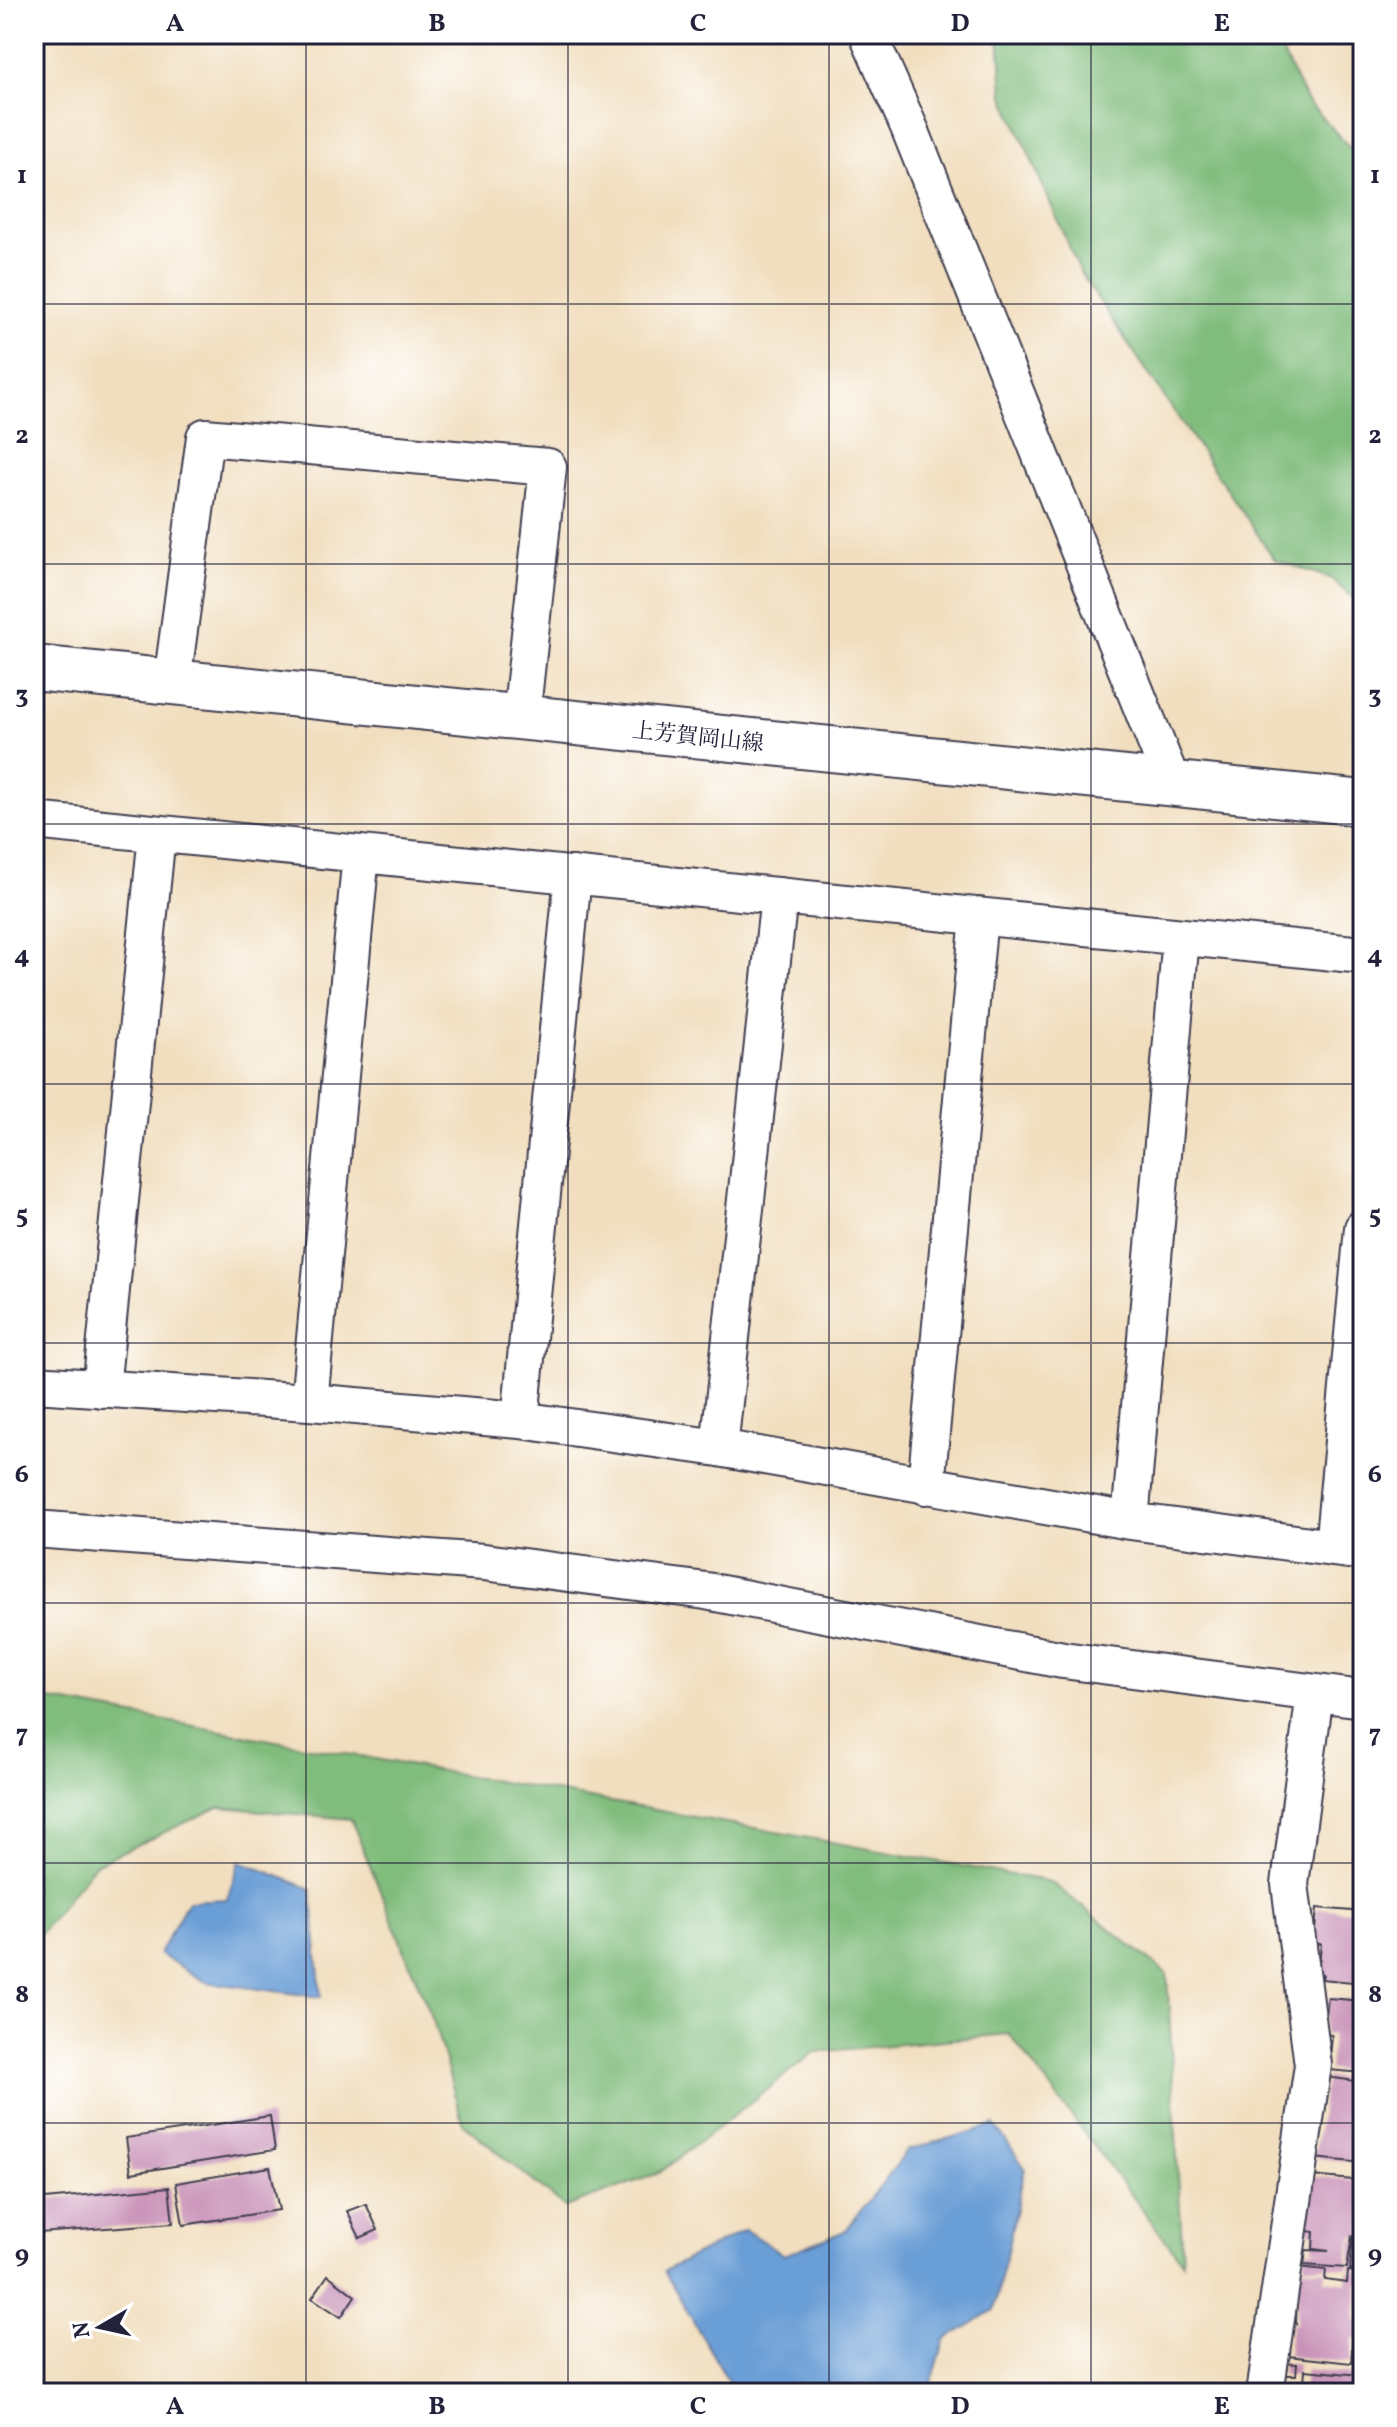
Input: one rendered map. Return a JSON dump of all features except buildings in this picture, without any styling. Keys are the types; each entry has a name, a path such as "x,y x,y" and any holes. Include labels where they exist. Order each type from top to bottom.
{"main road":[{"name":"上芳賀岡山線","path":"34,668 1363,803"}],"street":[{"path":"868,34 909,127 1173,785"},
{"path":"172,682 205,437 548,467 521,718"},
{"path":"34,821 1363,955"},
{"path":"101,1389 157,834"},
{"path":"309,1402 361,854"},
{"path":"520,1420 573,875"},
{"path":"719,1448 779,896"},
{"path":"926,1486 979,916"},
{"path":"1130,1521 1181,937"},
{"path":"34,1384 520,1420 719,1448 1130,1521 1348,1550 1363,1228"},
{"path":"34,1529 500,1564 706,1591 1063,1660 1363,1699"},
{"path":"1265,2393 1313,2065 1290,1884 1315,1693"}],"green space":[{"path":"999,34 1273,34 1306,100 1363,162 1363,607 1330,578 1275,560 1081,274 1003,94"},
{"path":"34,1697 1051,1882 1167,1974 1183,2263 1009,2034 815,2052 659,2173 565,2207 463,2124 434,2023 351,1819 219,1807 95,1864 34,1941"}],"water":[{"path":"240,1861 311,1889 321,1997 206,1982 159,1954 188,1901 227,1899"},
{"path":"995,2125 1025,2168 994,2310 945,2340 928,2393 735,2393 664,2271 745,2230 784,2255 845,2231 908,2150"}]}
